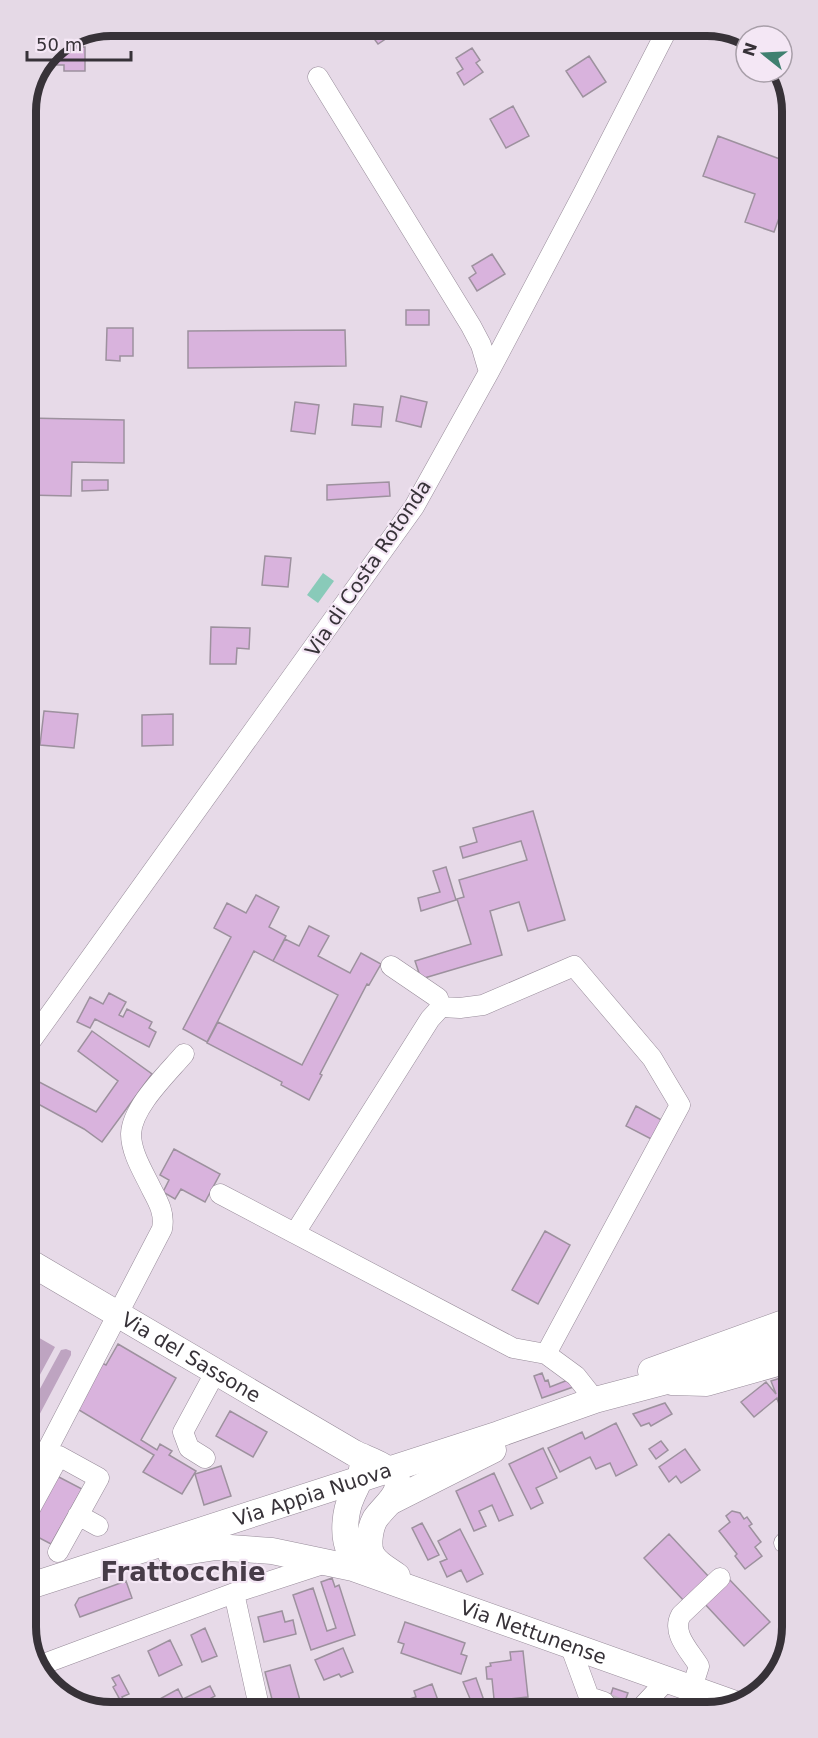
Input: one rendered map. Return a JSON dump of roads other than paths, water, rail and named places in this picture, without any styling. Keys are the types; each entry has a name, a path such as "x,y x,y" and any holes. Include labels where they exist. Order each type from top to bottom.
{"main road":[{"name":"Via del Sassone","path":"36,1266 354,1453 388,1469"},
{"name":"Via Appia Nuova","path":"595,1400 648,1372 782,1324"},
{"name":"Via Appia Nuova","path":"36,1584 499,1434 595,1400 701,1372 782,1344"},
{"path":"392,1501 507,1443 561,1411"},
{"path":"354,1453 362,1470 361,1479 351,1498 345,1533 350,1552 370,1572"},
{"path":"388,1469 396,1478 397,1490 392,1501 375,1520 369,1538 371,1554 378,1562 422,1593"},
{"path":"224,1523 287,1540 310,1549 330,1562"},
{"path":"96,1566 216,1547 272,1551 330,1562"},
{"name":"Via Nettunense","path":"330,1562 370,1572 422,1593 723,1700"}],"street":[{"name":"Via di Costa Rotonda","path":"36,1034 402,524 489,372 664,36"},
{"path":"318,77 471,326 483,351 489,372"},
{"path":"390,966 438,998 441,1007"},
{"path":"441,1007 460,1008 483,1005 574,966 652,1058 680,1105 546,1354"},
{"path":"295,1233 430,1019 441,1007"},
{"path":"36,1472 160,1234 163,1221 162,1210 133,1148 131,1133 144,1103 184,1054"},
{"path":"220,1194 513,1348 546,1354 576,1376 595,1400"},
{"path":"660,1384 707,1386 782,1365"},
{"path":"205,1458 189,1448 183,1431 216,1371"},
{"path":"36,1498 59,1456 99,1478 58,1552"},
{"path":"78,1515 98,1526"},
{"path":"46,1663 234,1593 330,1562"},
{"path":"692,1688 699,1666 677,1632 679,1619 720,1578"},
{"path":"234,1593 258,1702"},
{"path":"570,1645 589,1697 604,1702"},
{"path":"646,1702 668,1679"}],"district":[{"name":"Frattocchie","path":"183,1572"}]}
